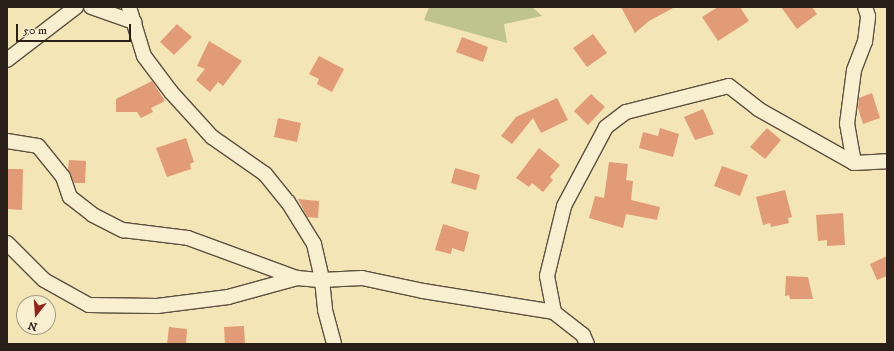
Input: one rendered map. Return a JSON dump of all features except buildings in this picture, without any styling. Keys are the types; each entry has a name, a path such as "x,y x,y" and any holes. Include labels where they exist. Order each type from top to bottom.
{"street":[{"path":"7,60 76,7"},
{"path":"91,7 134,22"},
{"path":"129,7 144,56 171,92 212,137 265,174 288,202 314,244 322,280 325,310 334,344"},
{"path":"854,163 847,124 854,70 865,42 868,16 865,7"},
{"path":"554,312 547,276 564,206 606,127 626,112 729,86 758,109 854,163 887,161"},
{"path":"7,141 38,146 63,177 70,197 93,215 123,230 188,238 298,278 322,280 362,278 423,291 554,312 583,335 587,344"},
{"path":"7,243 44,280 89,305 157,306 178,304 228,297 298,278"}],"green space":[{"path":"429,7 532,7 542,16 504,24 507,43 424,20"}]}
